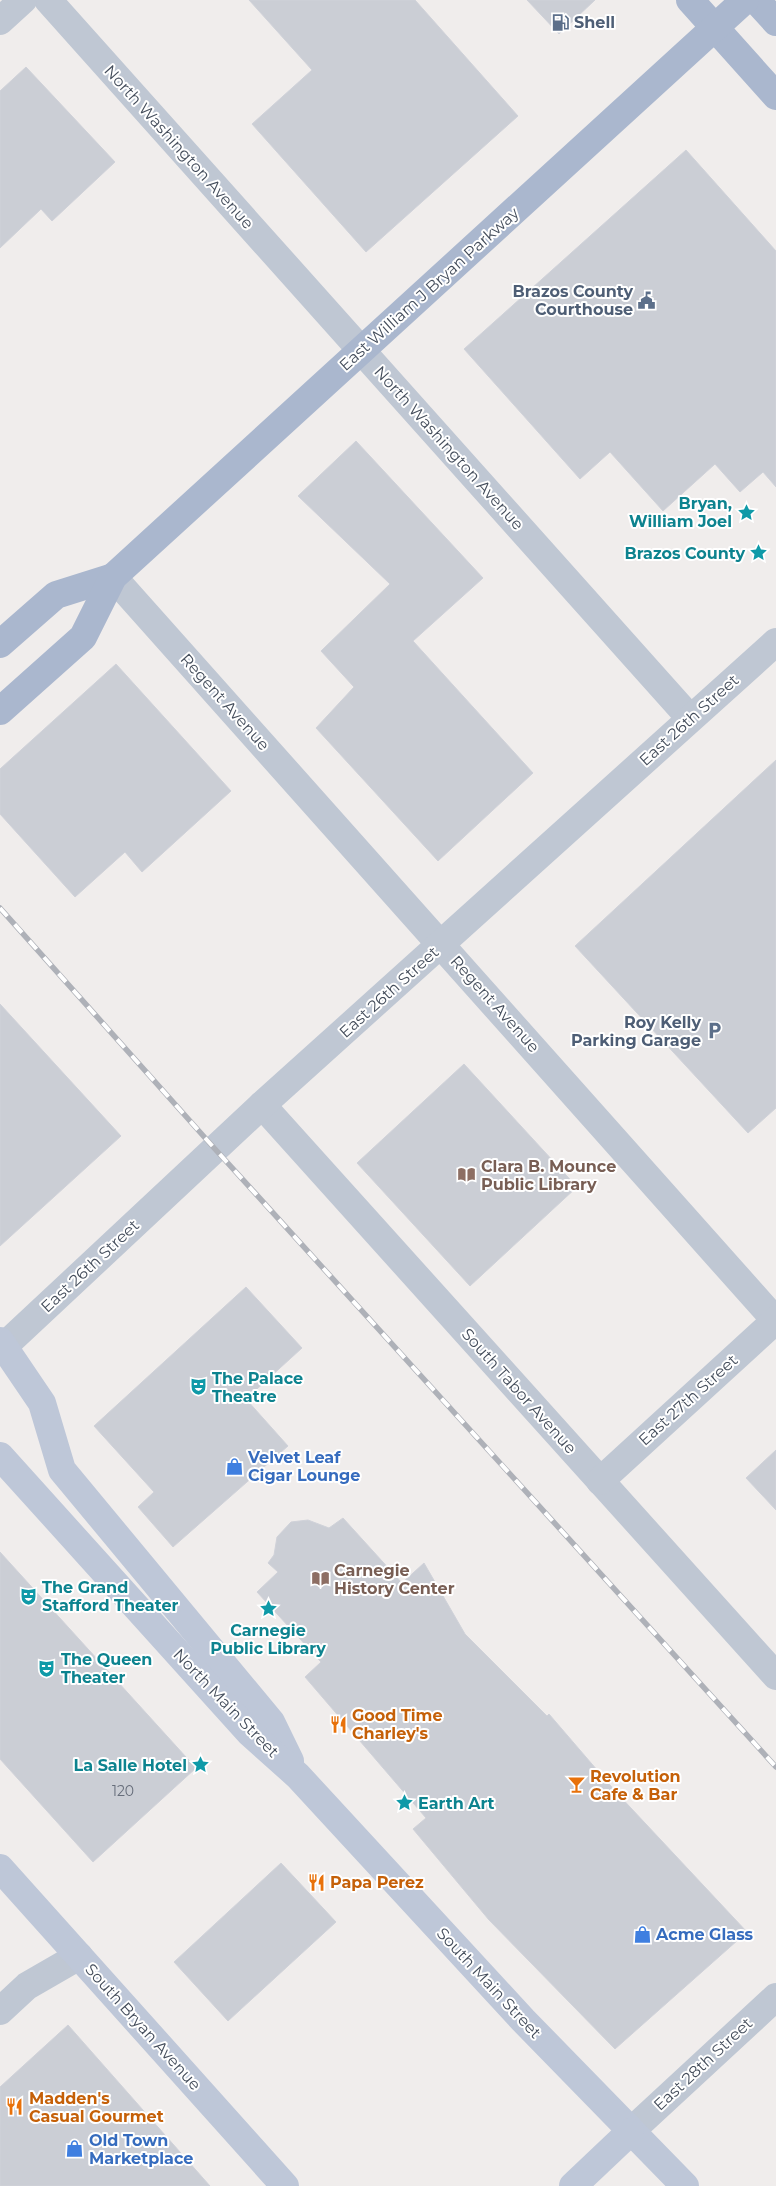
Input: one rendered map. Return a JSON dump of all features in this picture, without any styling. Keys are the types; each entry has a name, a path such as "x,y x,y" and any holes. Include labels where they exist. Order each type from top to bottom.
{"main road":[{"path":"690,0 776,96"},
{"name":"East William J Bryan Parkway","path":"0,711 82,637 113,577 745,0"},
{"path":"756,0 776,22"},
{"name":"East William J Bryan Parkway","path":"0,644 56,596 113,577"}],"street":[{"path":"0,21 23,0"},
{"name":"North Washington Avenue","path":"48,0 690,718"},
{"name":"Regent Avenue","path":"113,577 776,1320"},
{"name":"East 26th Street","path":"2,1345 262,1105 776,642"},
{"name":"South Tabor Avenue","path":"262,1105 776,1676"},
{"name":"East 27th Street","path":"600,1481 776,1320"},
{"name":"North Main Street","path":"2,1345 42,1402 62,1470 271,1722 298,1776"},
{"name":"North Main Street","path":"0,1456 250,1733 298,1776"},
{"name":"South Main Street","path":"298,1776 523,2020 630,2132 685,2186"},
{"name":"South Bryan Avenue","path":"0,1868 285,2186"},
{"path":"0,2011 27,1986 79,1956"},
{"name":"East 28th Street","path":"630,2132 776,1997"},
{"path":"572,2186 630,2132"}],"building":[{"path":"249,0 415,0 518,116 366,252 252,124 312,70"},
{"name":"Shell","path":"527,0 595,0 559,34"},
{"path":"26,67 115,162 52,221 41,209 0,248 0,91"},
{"name":"Brazos County Courthouse","path":"686,150 776,251 776,487 763,472 740,492 715,464 663,511 610,452 580,479 464,349"},
{"path":"356,441 483,578 413,641 533,773 438,861 316,728 354,687 321,651 390,584 298,496"},
{"path":"116,664 231,791 142,872 125,852 75,897 0,814 0,769"},
{"name":"Roy Kelly Parking Garage","path":"776,760 776,1108 748,1133 575,946"},
{"path":"0,1004 121,1136 0,1246"},
{"name":"Clara B. Mounce Public Library","path":"464,1064 577,1187 470,1286 357,1163"},
{"name":"The Palace Theatre","path":"246,1287 302,1348 246,1399 288,1446 173,1547 138,1507 154,1492 94,1426"},
{"path":"776,1450 776,1510 746,1478"},
{"path":"343,1518 402,1583 424,1563 465,1634 547,1716 549,1714 616,1792 747,1932 615,2049 489,1920 413,1829 426,1818 305,1677 321,1662 257,1592 278,1572 268,1563 274,1555 277,1537 291,1522 308,1520 329,1528"},
{"path":"0,1552 196,1768 93,1862 0,1759"},
{"path":"281,1863 336,1922 228,2021 174,1962"},
{"path":"68,2025 210,2186 0,2186 0,2087"}],"railway":[{"path":"0,908 215,1149 776,1767"}],"place":[{"name":"Shell","path":"560,22"},
{"name":"Brazos County Courthouse","path":"647,300"},
{"name":"Bryan, William Joel","path":"746,512"},
{"name":"Brazos County","path":"759,553"},
{"name":"Roy Kelly Parking Garage","path":"715,1031"},
{"name":"Clara B. Mounce Public Library","path":"467,1175"},
{"name":"The Palace Theatre","path":"198,1387"},
{"name":"Velvet Leaf Cigar Lounge","path":"234,1466"},
{"name":"Carnegie History Center","path":"320,1579"},
{"name":"The Grand Stafford Theater","path":"28,1596"},
{"name":"Carnegie Public Library","path":"268,1609"},
{"name":"The Queen Theater","path":"47,1668"},
{"name":"Good Time Charley's","path":"338,1724"},
{"name":"La Salle Hotel","path":"201,1765"},
{"name":"Revolution Cafe & Bar","path":"576,1785"},
{"name":"Earth Art","path":"404,1803"},
{"name":"Papa Perez","path":"316,1882"},
{"name":"Acme Glass","path":"642,1934"},
{"name":"Madden's Casual Gourmet","path":"15,2107"},
{"name":"Old Town Marketplace","path":"75,2149"}]}
